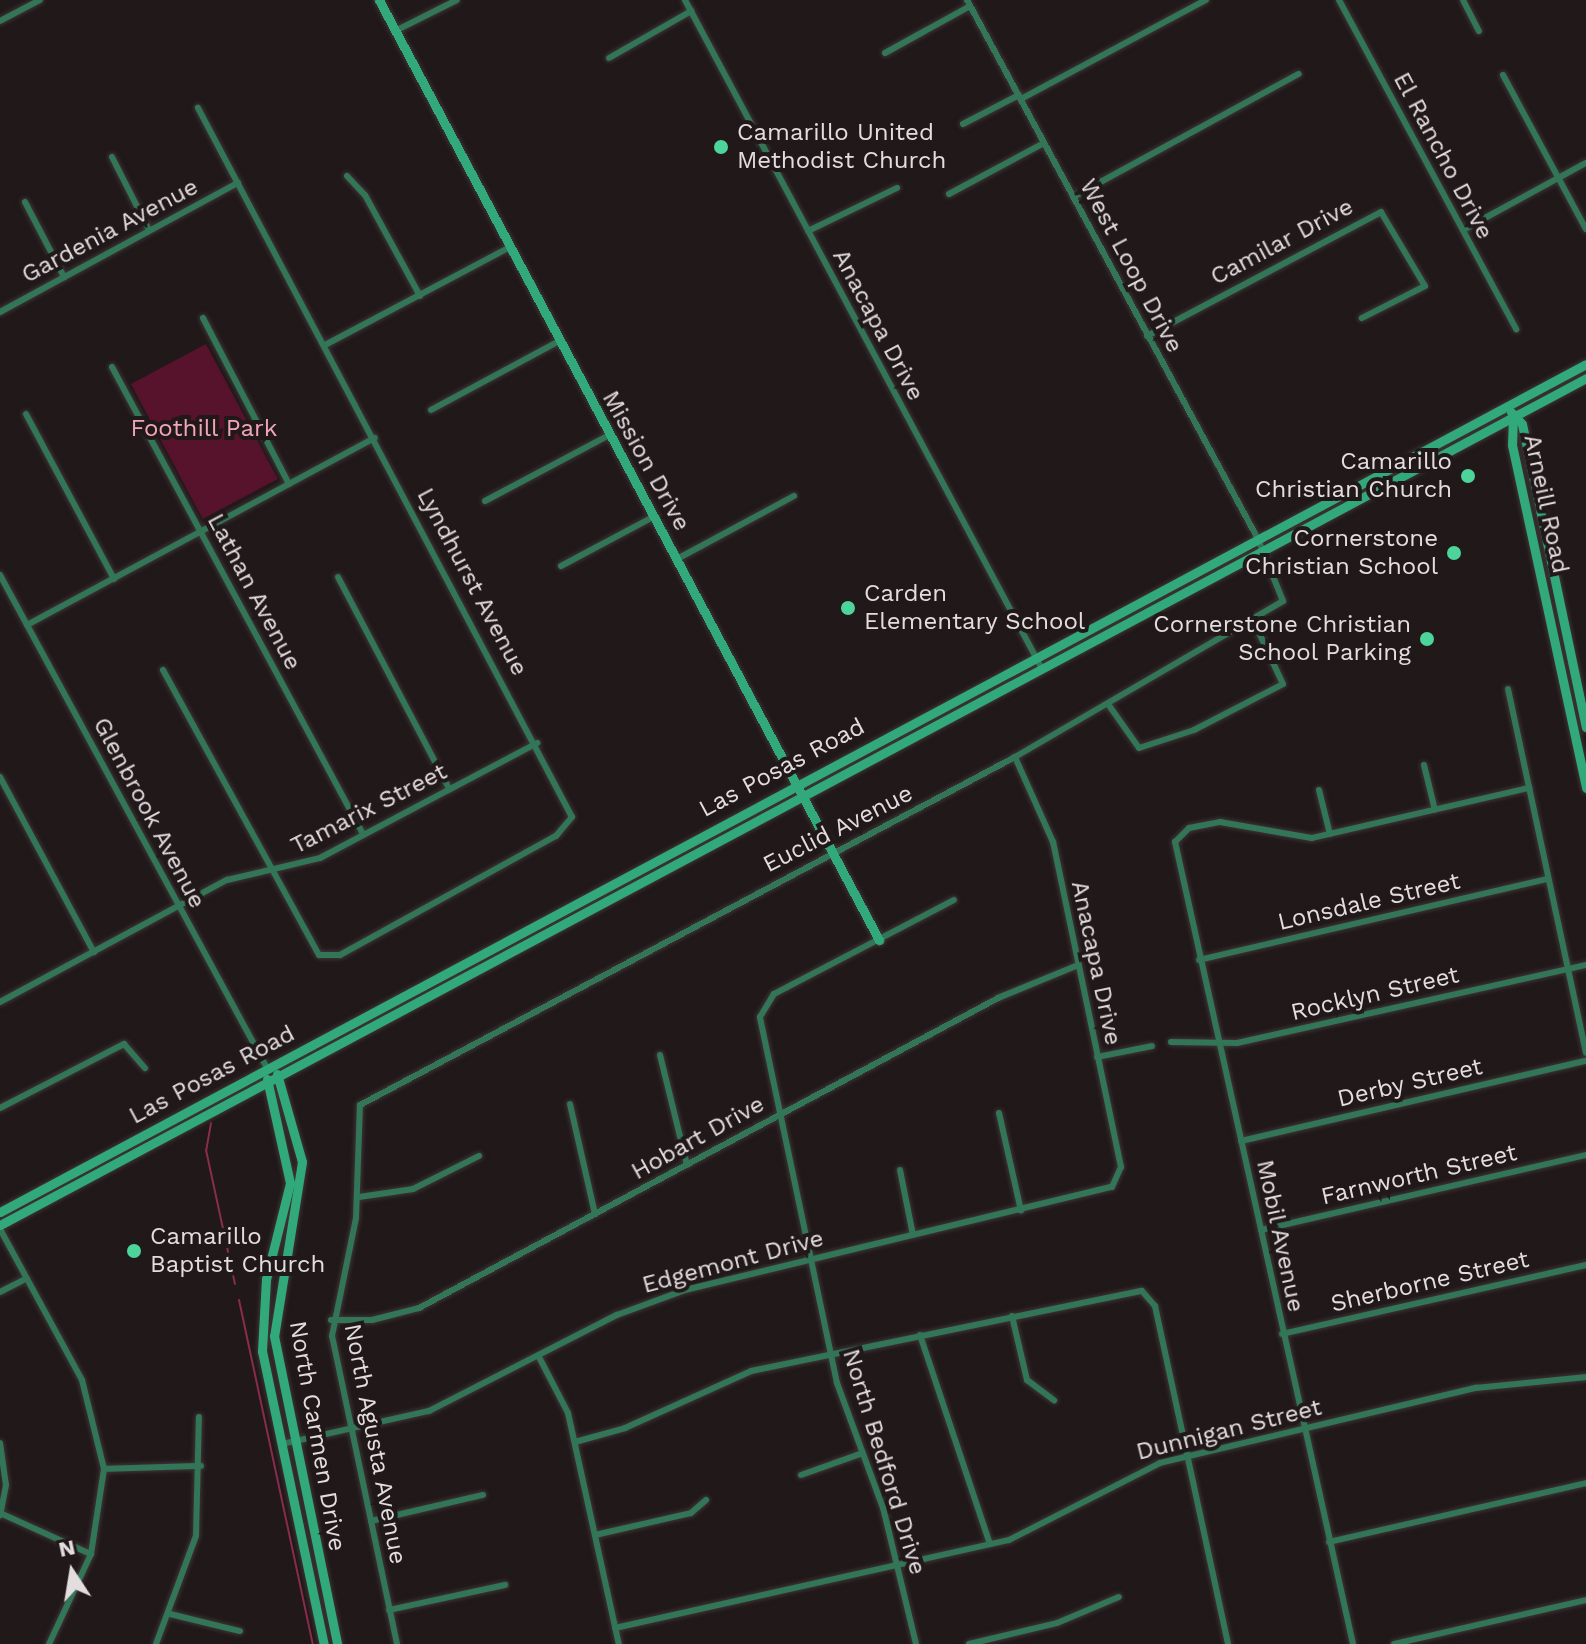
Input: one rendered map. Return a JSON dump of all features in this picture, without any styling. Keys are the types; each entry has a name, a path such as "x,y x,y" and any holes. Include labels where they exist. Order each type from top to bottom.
{"main road":[{"name":"Mission Drive","path":"379,0 508,248 879,940"},
{"name":"Las Posas Road","path":"0,1212 795,783 1586,364"},
{"name":"Las Posas Road","path":"0,1227 1041,667 1586,378"},
{"name":"Arneill Road","path":"1508,405 1513,417 1512,445 1586,788"},
{"name":"Arneill Road","path":"1513,417 1522,424 1586,727"},
{"path":"267,1068 280,1076"},
{"name":"North Carmen Drive","path":"267,1068 267,1083 290,1169 261,1314 282,1444 324,1644"},
{"name":"North Carmen Drive","path":"280,1076 302,1162 274,1312 295,1441 337,1644"}],"street":[{"path":"0,21 40,0"},
{"path":"395,31 457,0"},
{"name":"Anacapa Drive","path":"685,0 1041,667"},
{"path":"963,124 1206,0"},
{"name":"El Rancho Drive","path":"1339,0 1516,329"},
{"path":"1463,0 1479,31"},
{"path":"885,53 969,2"},
{"name":"West Loop Drive","path":"969,2 1263,549"},
{"path":"609,58 691,11"},
{"path":"1073,197 1299,74"},
{"path":"1503,75 1586,229"},
{"name":"Lyndhurst Avenue","path":"198,108 570,802 566,828 340,955 321,956 307,944 273,872"},
{"path":"949,194 1044,143"},
{"path":"112,157 149,230"},
{"path":"1463,230 1586,163"},
{"path":"347,176 365,195 420,296"},
{"name":"Gardenia Avenue","path":"0,312 238,183"},
{"path":"808,231 897,188"},
{"path":"25,202 64,277"},
{"name":"Camilar Drive","path":"1147,336 1381,212 1425,286 1362,318"},
{"path":"325,345 508,248"},
{"path":"203,318 289,484"},
{"path":"431,410 559,341"},
{"name":"Lathan Avenue","path":"112,367 363,834"},
{"path":"26,414 114,579"},
{"path":"485,501 609,435"},
{"path":"27,625 375,438"},
{"path":"677,559 794,496"},
{"path":"561,566 653,517"},
{"name":"Euclid Avenue","path":"357,1109 833,851 1015,757 1254,622 1283,601 1263,549"},
{"name":"Glenbrook Avenue","path":"0,575 267,1068"},
{"path":"338,577 449,788"},
{"path":"1108,704 1139,748 1194,730 1283,684 1254,622"},
{"path":"163,670 273,872"},
{"path":"1508,689 1586,1053"},
{"name":"Tamarix Street","path":"0,1002 241,875 273,872 363,834 537,743"},
{"name":"Anacapa Drive","path":"1015,757 1048,822 1121,1167 1116,1182"},
{"path":"1424,765 1435,810"},
{"path":"0,777 94,952"},
{"path":"1319,790 1330,834 1529,788"},
{"name":"Mobil Avenue","path":"1330,834 1291,838 1220,822 1178,836 1175,861 1353,1644"},
{"name":"Lonsdale Street","path":"1199,960 1547,879"},
{"path":"879,940 954,900"},
{"name":"North Bedford Drive","path":"879,940 774,994 762,1009 778,1115 831,1356 860,1454 899,1565 916,1644"},
{"name":"Hobart Drive","path":"331,1320 372,1320 419,1308 1022,986 1078,965"},
{"name":"Rocklyn Street","path":"1171,1042 1219,1045 1586,965"},
{"path":"0,1108 124,1044 145,1068"},
{"path":"1097,1057 1152,1046"},
{"path":"660,1055 687,1165"},
{"name":"Derby Street","path":"1241,1141 1586,1061"},
{"path":"570,1104 595,1214"},
{"name":"North Agusta Avenue","path":"357,1109 359,1197 331,1320 397,1644"},
{"path":"999,1113 1021,1211"},
{"name":"Farnworth Street","path":"1261,1230 1586,1155"},
{"path":"359,1197 413,1189 479,1156"},
{"path":"900,1170 913,1235"},
{"name":"Edgemont Drive","path":"282,1444 429,1411 649,1302 809,1259 1021,1211 1116,1182"},
{"path":"0,1227 82,1380 104,1469 91,1554 49,1644"},
{"name":"Sherborne Street","path":"1282,1334 1586,1265"},
{"path":"0,1292 27,1278"},
{"path":"575,1442 625,1428 729,1377 1135,1289 1153,1301 1228,1644"},
{"path":"1012,1316 1027,1380 1054,1400"},
{"path":"920,1335 990,1544"},
{"path":"539,1357 575,1442 619,1644"},
{"name":"Dunnigan Street","path":"615,1628 990,1544 1045,1527 1132,1472 1188,1457 1476,1388 1586,1377"},
{"path":"156,1644 170,1614 196,1536 201,1466 199,1417"},
{"path":"0,1443 0,1514 91,1554"},
{"path":"801,1475 860,1454"},
{"path":"104,1469 201,1466"},
{"path":"1329,1542 1586,1483"},
{"path":"371,1521 483,1495"},
{"path":"595,1535 691,1513 706,1500"},
{"path":"389,1610 505,1585"},
{"path":"969,1644 1057,1623 1119,1597"},
{"path":"1394,1644 1586,1600"},
{"path":"170,1614 240,1631"}],"green space":[{"name":"Foothill Park","path":"206,344 278,479 203,519 131,384"}],"waterway":[{"path":"211,1123 206,1150 235,1284"},
{"path":"239,1300 313,1644"}],"place":[{"name":"Camarillo United Methodist Church","path":"721,147"},
{"name":"Camarillo Christian Church","path":"1468,476"},
{"name":"Cornerstone Christian School","path":"1454,553"},
{"name":"Carden Elementary School","path":"848,608"},
{"name":"Cornerstone Christian School Parking","path":"1427,639"},
{"name":"Camarillo Baptist Church","path":"134,1251"}]}
